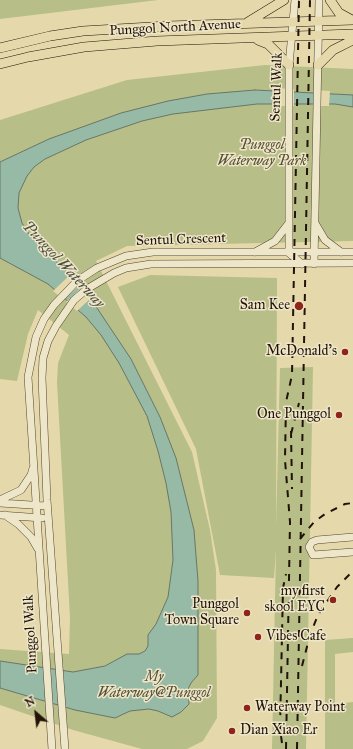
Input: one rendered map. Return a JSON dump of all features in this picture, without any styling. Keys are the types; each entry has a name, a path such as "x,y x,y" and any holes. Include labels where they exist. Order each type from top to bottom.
{"main road":[{"path":"247,23 284,0"},
{"path":"330,0 339,13 353,20"},
{"name":"Punggol North Avenue","path":"0,48 50,36 83,31 247,23 353,20"},
{"name":"Punggol North Avenue","path":"0,64 28,57 84,47 157,41 253,39 353,34"},
{"path":"253,39 268,44 289,65"},
{"path":"318,66 333,50 353,40"}],"street":[{"name":"Sentul Walk","path":"288,253 289,65 295,0"},
{"path":"314,264 318,0"},
{"path":"315,222 325,240 341,252"},
{"path":"255,252 275,241 289,223"},
{"name":"Sentul Crescent","path":"38,518 29,396 31,359 36,337 44,319 64,293 77,281 97,268 126,256 153,252 353,252"},
{"path":"288,253 302,264"},
{"name":"Sentul Crescent","path":"48,519 42,378 43,363 48,341 56,326 74,300 87,289 114,273 126,268 151,264 353,263"},
{"path":"0,500 20,490 31,475 34,463"},
{"path":"0,503 47,506"},
{"path":"3,515 48,519"},
{"path":"3,515 18,524 31,537 39,551"},
{"name":"Punggol Walk","path":"38,518 52,749"},
{"name":"Punggol Walk","path":"48,519 65,748"},
{"path":"353,537 317,540 312,542 309,547 313,555 353,552"}],"green space":[{"path":"0,0 158,0 0,19"},
{"path":"265,65 353,69 353,241 127,246 96,261 192,452 210,530 216,570 217,718 203,741 187,749 142,749 73,730 0,705 0,649 69,654 70,618 57,383 58,363 69,335 38,310 28,334 17,381 0,379 0,120 127,80"},
{"path":"150,275 277,278 276,528 280,368 313,367 306,749 272,749 276,550 274,578 220,575 196,449 118,287"},
{"path":"353,638 353,652 335,654 335,704 353,702 353,749 325,749 325,640"}],"shaded area":[{"path":"255,90 353,95 353,107 335,104 257,104 173,114 142,121 86,140 45,159 34,167 27,176 19,193 18,208 22,223 31,237 66,271 95,305 131,359 160,417 176,458 194,530 198,581 198,675 188,689 189,704 181,712 172,717 149,709 130,711 115,718 75,710 0,688 0,661 73,672 105,666 127,654 139,654 145,651 148,646 148,635 156,624 168,597 173,560 171,512 158,451 147,416 119,363 101,335 86,317 48,284 0,258 0,162 49,139 121,113 168,101 207,94"}],"pier":[{"path":"274,88 294,89 294,106 274,106"},
{"path":"313,90 330,91 329,106 313,106"},
{"path":"71,274 80,285 64,300 53,291"},
{"path":"82,287 91,298 77,311 66,302"}],"railway":[{"path":"286,749 290,522 285,460 286,402 292,375 299,0"},
{"path":"297,749 310,0"},
{"path":"291,434 299,403"},
{"path":"291,431 292,489"},
{"path":"300,539 314,522 325,514 345,504 353,503"},
{"path":"302,666 310,635 318,615 337,587 353,571"},
{"path":"282,743 280,729 283,588 286,574"}],"place":[{"name":"Sam Kee","path":"299,306"},
{"name":"McDonald's","path":"345,352"},
{"name":"One Punggol","path":"339,415"},
{"name":"my first skool EYC","path":"333,600"},
{"name":"Punggol Town Square","path":"247,613"},
{"name":"Vibes Cafe","path":"258,637"},
{"name":"Waterway Point","path":"247,708"},
{"name":"Dian Xiao Er","path":"232,731"}],"park label":[{"name":"Punggol Waterway Park","path":"262,154"},
{"name":"My Waterway@Punggol","path":"154,686"}],"water label":[{"name":"Punggol Waterway","path":"63,265"}]}
